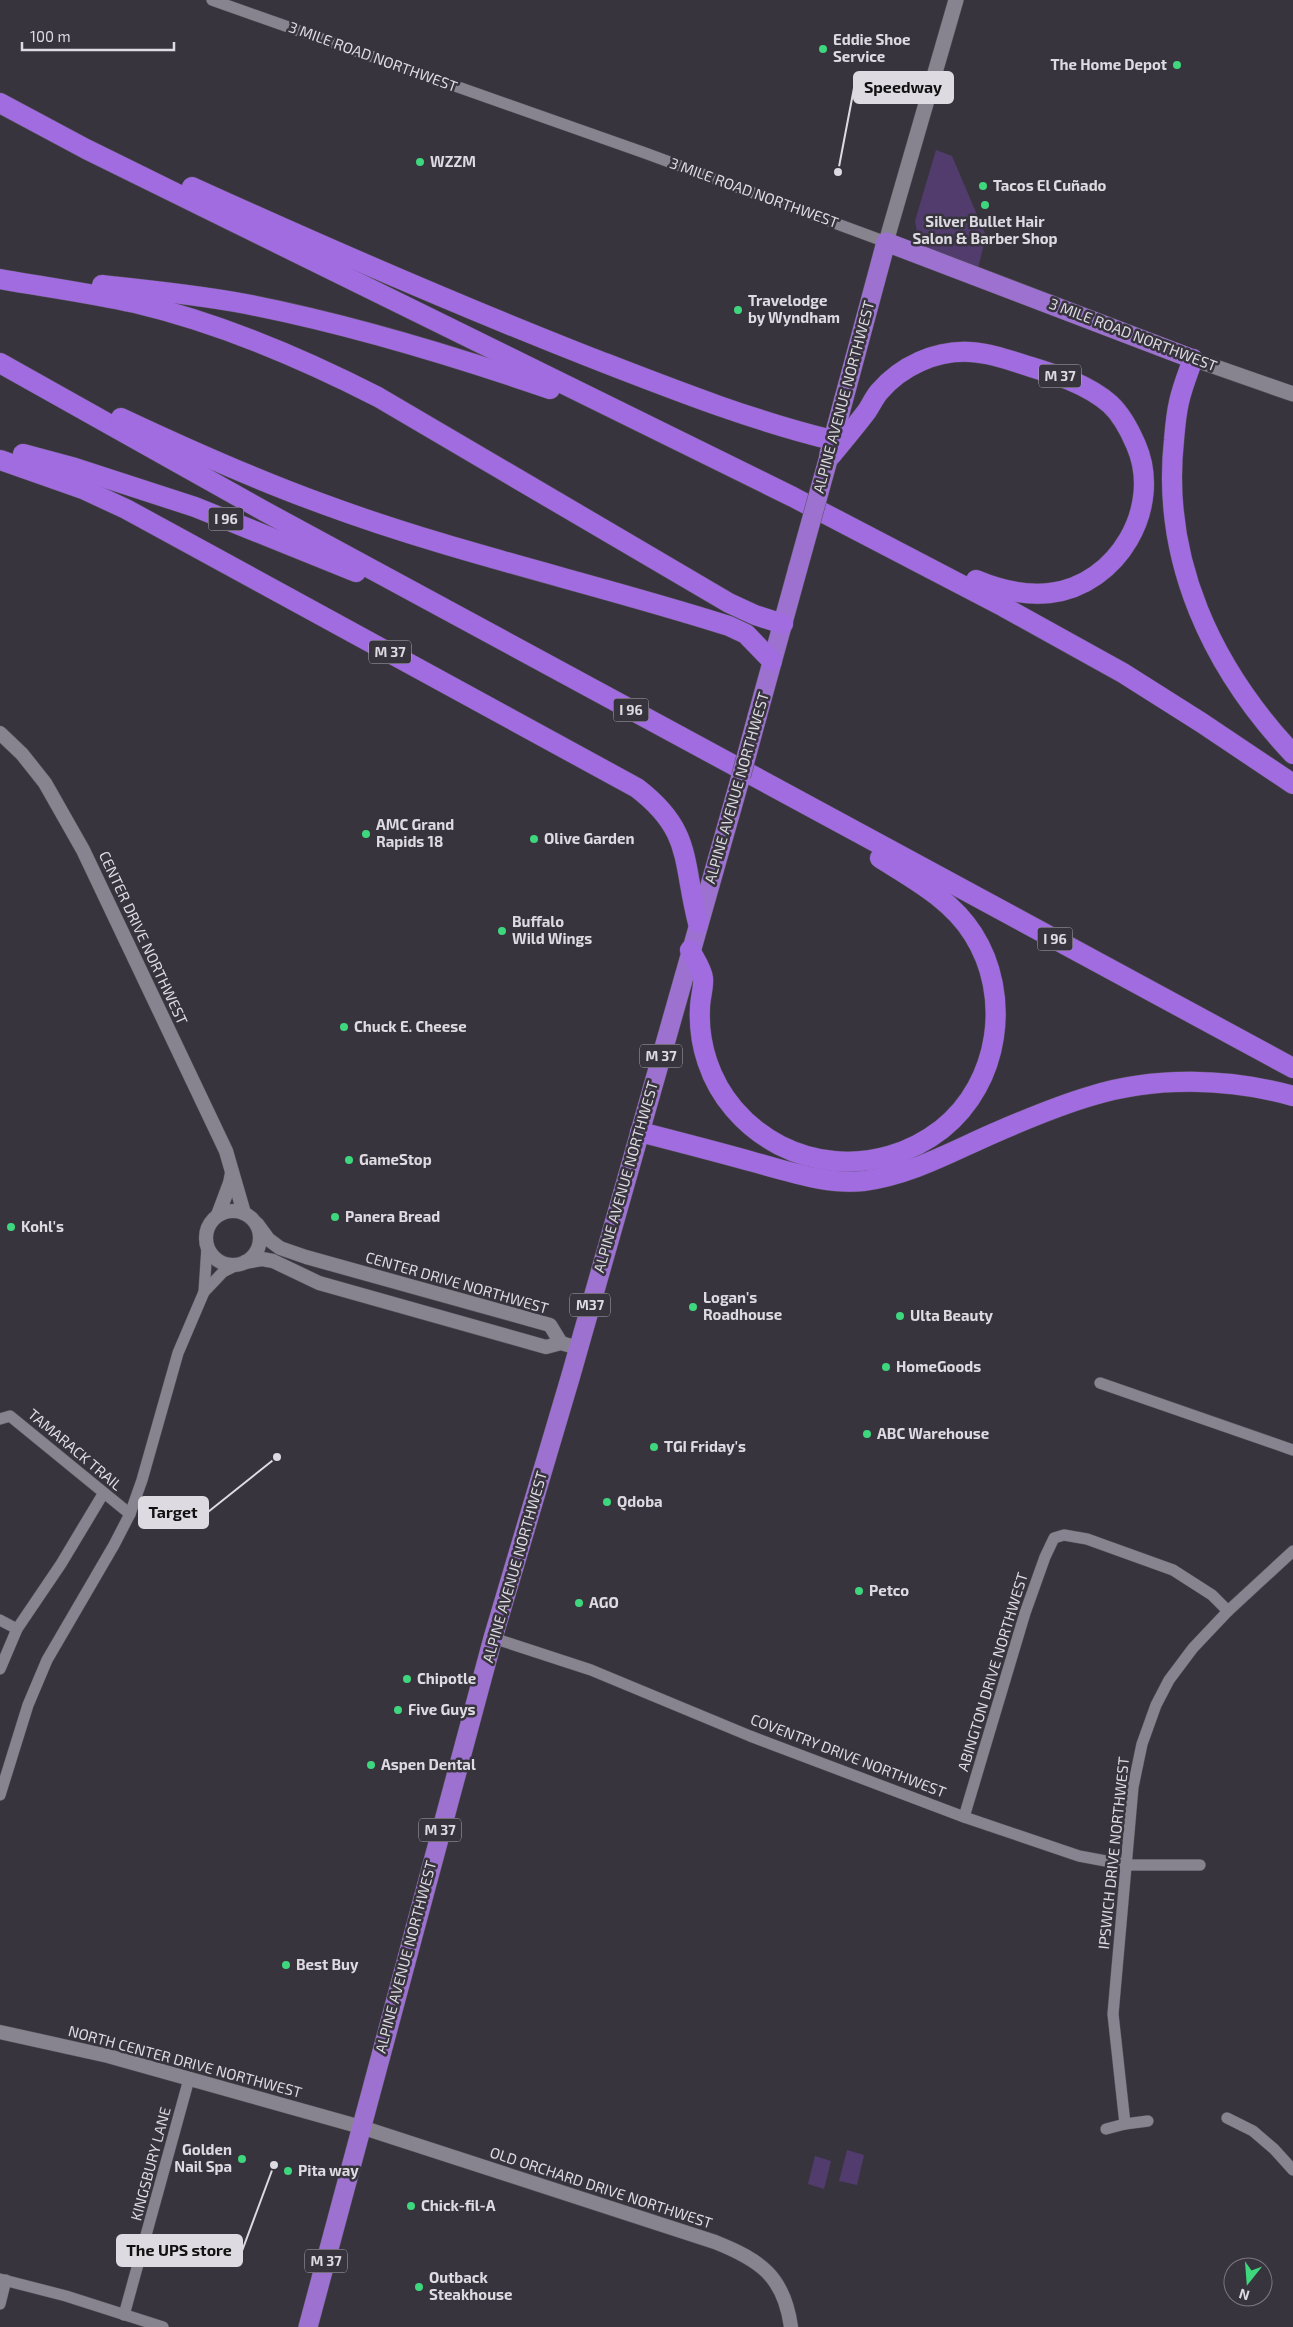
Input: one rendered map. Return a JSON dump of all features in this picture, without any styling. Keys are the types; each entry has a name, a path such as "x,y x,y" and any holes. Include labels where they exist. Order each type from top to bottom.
{"highway":[{"path":"0,103 86,150 792,497 1004,607 1123,673 1293,784"},
{"path":"17,114 82,136 402,281 491,318 714,405 784,428 832,440"},
{"name":"3 MILE ROAD NORTHWEST","path":"886,242 1193,359"},
{"name":"ALPINE AVENUE NORTHWEST","path":"308,2327 360,2127 493,1638 569,1346 602,1262 640,1132 783,624 886,242"},
{"path":"0,278 79,282 157,291 243,303 292,313 411,344 625,415"},
{"path":"0,278 134,303 185,317 239,334 320,368 378,398 686,579 754,615 783,624"},
{"name":"M 37","path":"828,460 878,392 895,376 918,362 946,354 968,352 995,356 1051,373 1083,386 1111,405 1128,427 1140,454 1144,479 1144,500 1138,521 1128,543 1094,576 1072,588 1051,593 1022,594 992,587 958,572 913,560"},
{"path":"1193,359 1178,404 1172,457 1173,502 1179,554 1191,596 1224,662 1252,704 1293,754"},
{"path":"0,363 264,511 418,593 445,610"},
{"path":"42,387 76,398 229,467 323,504 494,558 729,626 746,634 772,661"},
{"name":"I 96","path":"0,449 75,468 195,507 359,574 411,598 445,610 1293,1068"},
{"name":"M 37","path":"0,460 75,486 126,510 637,788 655,802 669,818 679,835 686,855 689,890 698,923"},
{"path":"754,615 768,631 772,661"},
{"path":"690,950 703,977 700,1029 710,1071 734,1109 753,1128 774,1142 800,1154 828,1160 862,1162 889,1157 916,1146 942,1128 958,1112 976,1087 994,1042 997,1014 993,981 985,958 973,933 956,912 942,900 843,835 816,810"},
{"path":"640,1132 804,1175 836,1181 862,1181 909,1170 1059,1107 1120,1089 1191,1082 1226,1084 1293,1096"}],"main road":[{"name":"ALPINE AVENUE NORTHWEST","path":"886,242 956,0"},
{"name":"3 MILE ROAD NORTHWEST","path":"1193,359 1293,394"}],"street":[{"name":"3 MILE ROAD NORTHWEST","path":"212,0 645,153 886,242"},
{"name":"CENTER DRIVE NORTHWEST","path":"0,733 22,754 45,783 83,850 226,1151 244,1213"},
{"path":"0,1795 28,1706 47,1660 130,1514 142,1480 178,1353 204,1292 207,1229 218,1215 232,1173"},
{"path":"204,1292 223,1272 241,1263 258,1250 260,1241 257,1224 244,1213 235,1211 218,1215"},
{"name":"CENTER DRIVE NORTHWEST","path":"257,1224 268,1239 280,1248 315,1260 550,1325 569,1346"},
{"path":"207,1248 219,1261 228,1264 262,1259 273,1261 319,1284 546,1347 569,1346"},
{"path":"1100,1383 1293,1450"},
{"name":"TAMARACK TRAIL","path":"0,1419 10,1416 103,1494 130,1514"},
{"path":"0,1669 17,1629 61,1564 103,1494"},
{"name":"ABINGTON DRIVE NORTHWEST","path":"964,1817 1026,1613 1045,1557 1054,1538 1064,1535 1087,1539 1173,1570 1212,1594 1228,1611"},
{"name":"IPSWICH DRIVE NORTHWEST","path":"1125,2124 1113,2014 1133,1787 1142,1744 1156,1704 1169,1680 1193,1648 1228,1611 1293,1551"},
{"path":"0,1620 17,1629"},
{"name":"COVENTRY DRIVE NORTHWEST","path":"493,1638 591,1670 750,1736 964,1817 1079,1856 1127,1865 1200,1865"},
{"name":"NORTH CENTER DRIVE NORTHWEST","path":"0,2032 108,2056 360,2127"},
{"name":"KINGSBURY LANE","path":"124,2315 189,2079"},
{"path":"1227,2118 1253,2131 1274,2149 1293,2170"},
{"path":"1106,2129 1125,2124 1148,2122"},
{"name":"OLD ORCHARD DRIVE NORTHWEST","path":"360,2127 648,2219 744,2254 768,2271 777,2284 785,2297 791,2327"},
{"path":"0,2304 3,2280 163,2327"}],"shaded area":[{"path":"936,150 952,156 986,236 978,268 920,247 915,221"},
{"path":"847,2150 864,2155 857,2185 839,2181"},
{"path":"815,2156 831,2161 824,2189 808,2184"}],"place":[{"name":"Eddie Shoe Service","path":"823,49"},
{"name":"The Home Depot","path":"1177,65"},
{"name":"WZZM","path":"420,162"},
{"name":"Speedway","path":"838,172"},
{"name":"Tacos El Cuñado","path":"983,186"},
{"name":"Silver Bullet Hair Salon & Barber Shop","path":"985,205"},
{"name":"Travelodge by Wyndham","path":"738,310"},
{"name":"AMC Grand Rapids 18","path":"366,834"},
{"name":"Olive Garden","path":"534,839"},
{"name":"Buffalo Wild Wings","path":"502,931"},
{"name":"Chuck E. Cheese","path":"344,1027"},
{"name":"GameStop","path":"349,1160"},
{"name":"Panera Bread","path":"335,1217"},
{"name":"Kohl's","path":"11,1227"},
{"name":"Logan's Roadhouse","path":"693,1307"},
{"name":"Ulta Beauty","path":"900,1316"},
{"name":"HomeGoods","path":"886,1367"},
{"name":"ABC Warehouse","path":"867,1434"},
{"name":"TGI Friday's","path":"654,1447"},
{"name":"Target","path":"277,1457"},
{"name":"Qdoba","path":"607,1502"},
{"name":"Petco","path":"859,1591"},
{"name":"AGO","path":"579,1603"},
{"name":"Chipotle","path":"407,1679"},
{"name":"Five Guys","path":"398,1710"},
{"name":"Aspen Dental","path":"371,1765"},
{"name":"Best Buy","path":"286,1965"},
{"name":"Golden Nail Spa","path":"242,2159"},
{"name":"The UPS store","path":"274,2165"},
{"name":"Pita way","path":"288,2171"},
{"name":"Chick-fil-A","path":"411,2206"},
{"name":"Outback Steakhouse","path":"419,2287"}]}
